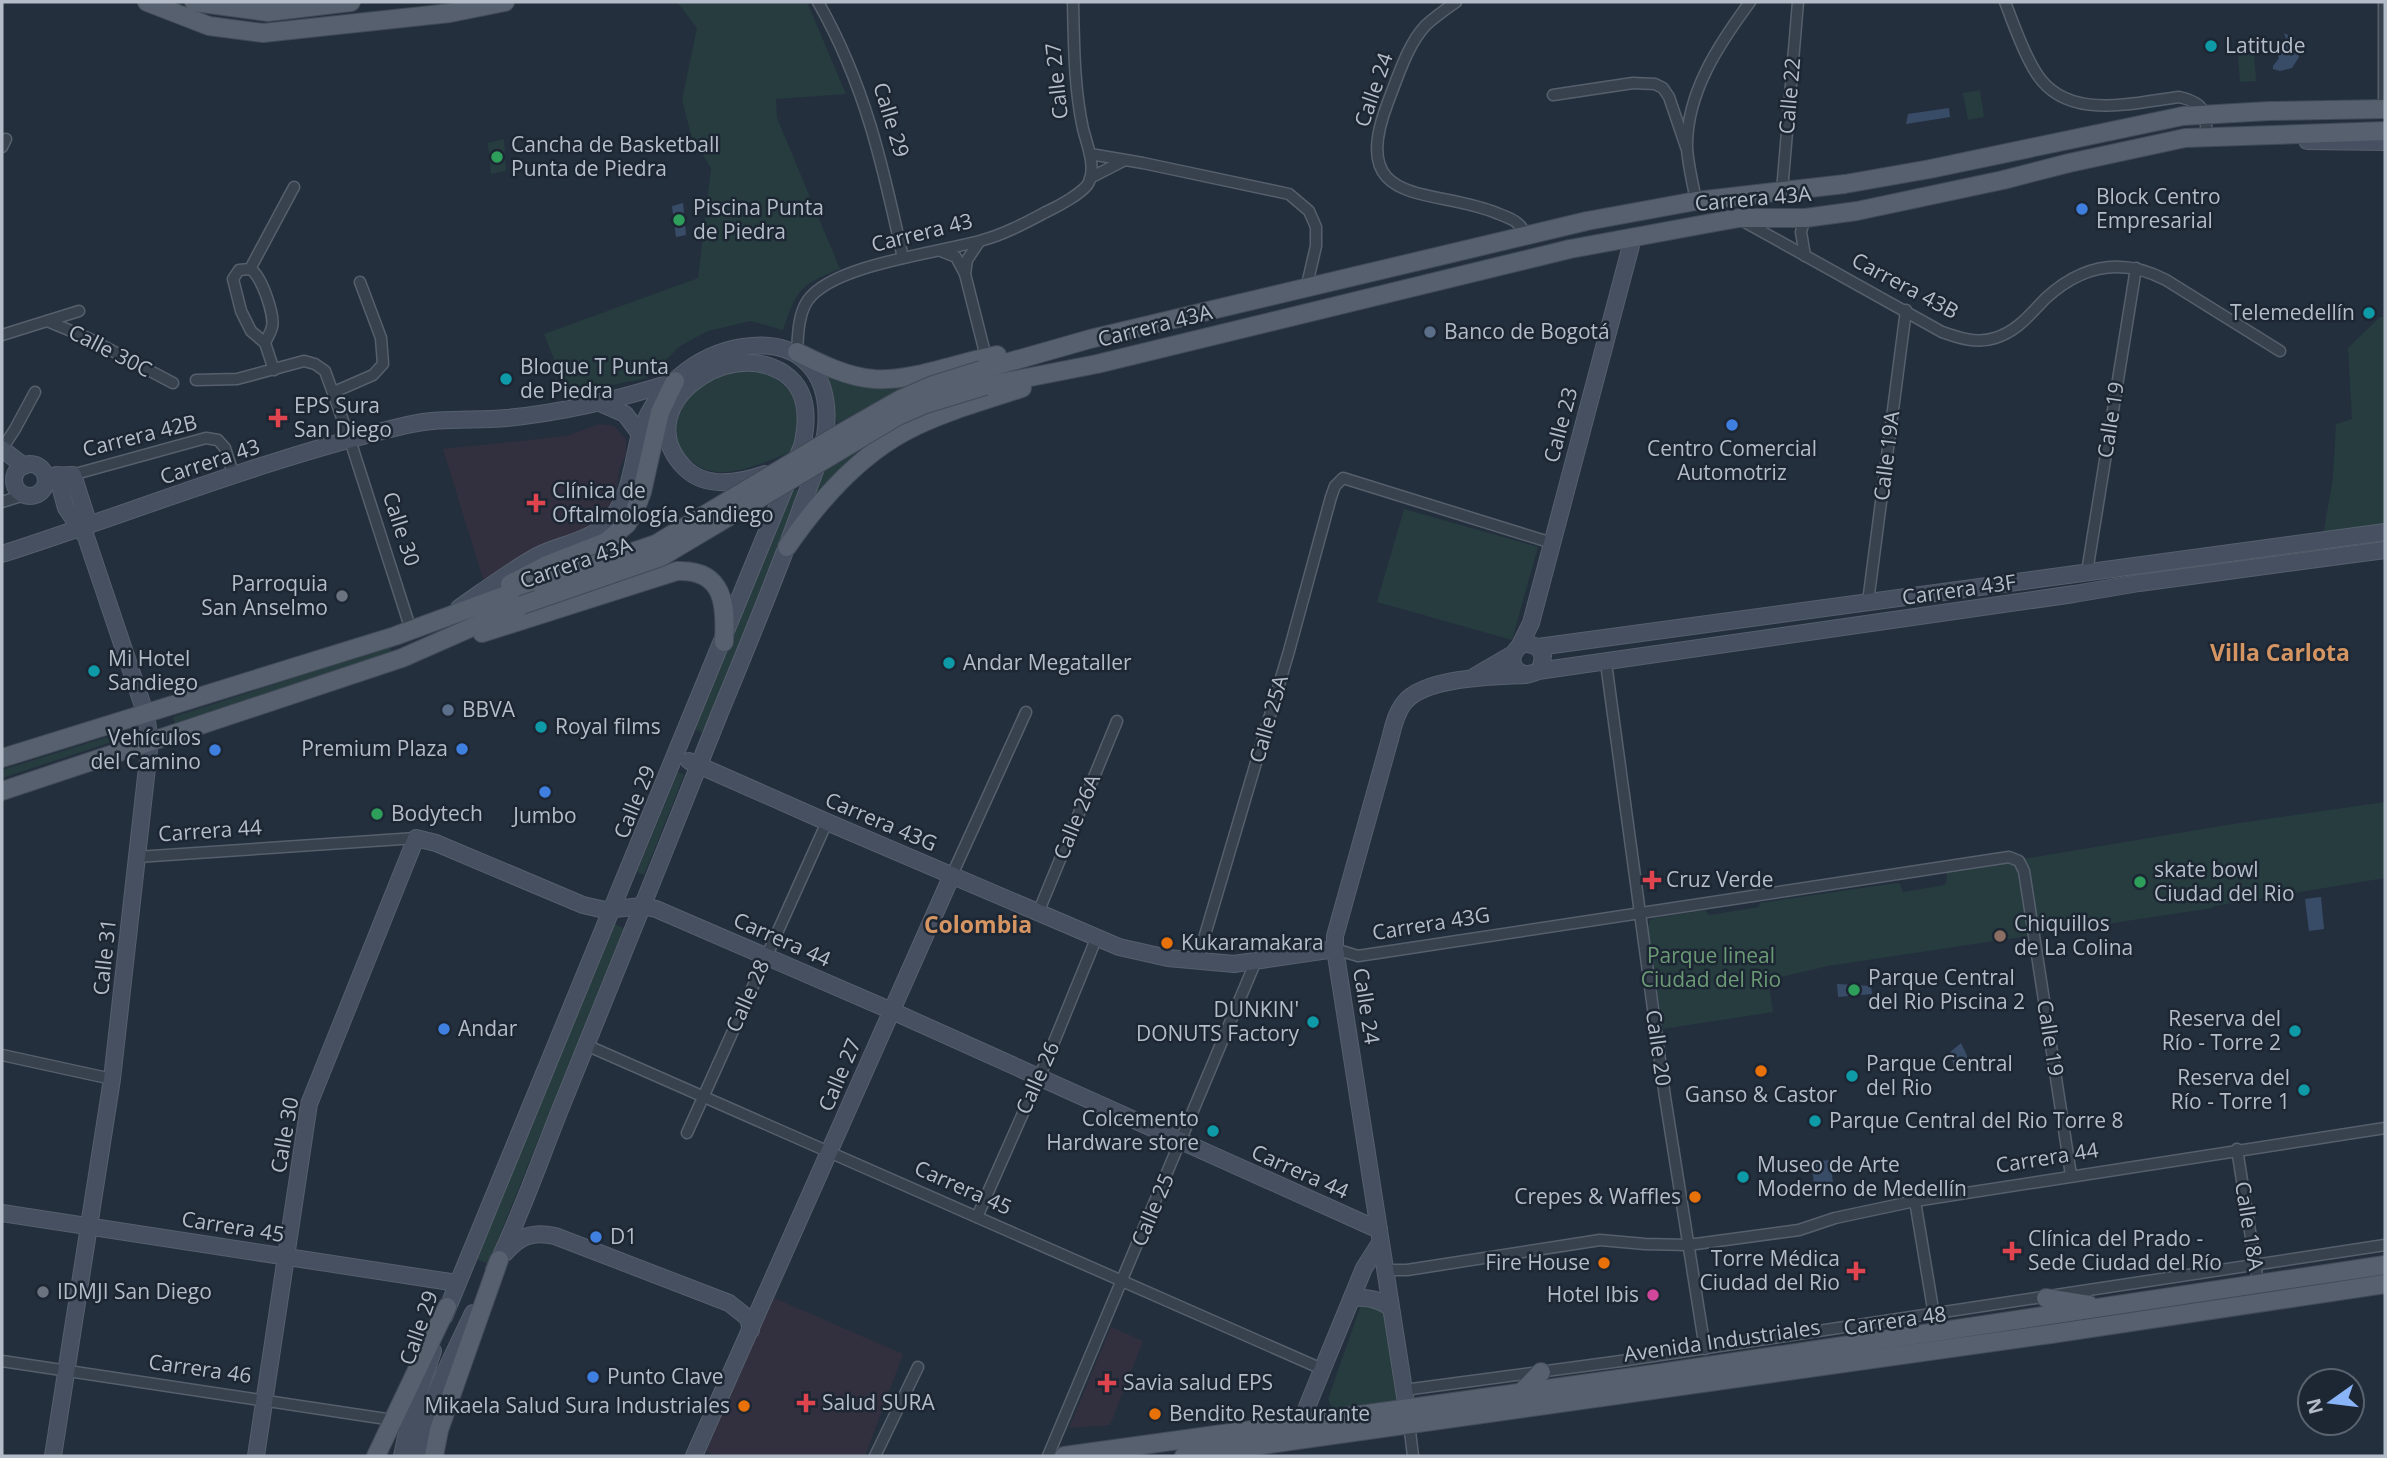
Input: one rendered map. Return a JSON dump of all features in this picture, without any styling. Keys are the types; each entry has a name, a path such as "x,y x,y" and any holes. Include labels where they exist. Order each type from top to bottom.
{"main road":[{"path":"147,2 209,26 263,33 450,13 505,2"},
{"path":"194,2 268,12 351,2"},
{"name":"Carrera 43A","path":"2,758 411,630 447,615 656,544 847,429 918,391 1090,340 1587,221 1696,201 1845,184 2205,113 2385,109"},
{"name":"Carrera 43A","path":"2,790 402,658 522,605 662,557 898,416 984,371 1097,364 1557,253 1739,218 1805,218 1868,208 2185,138 2385,131"},
{"path":"797,352 837,370 872,379 984,371"},
{"path":"787,547 816,508 840,482 876,451 904,432 940,415 1097,364"},
{"path":"447,615 617,534 634,513 642,492 656,423 676,381"},
{"path":"402,658 687,570 711,580 719,590 725,612 724,642"},
{"path":"434,1456 439,1430 499,1261"},
{"name":"Avenida Industriales","path":"1408,1416 1521,1393 2385,1265"},
{"name":"Avenida Industriales","path":"1064,1456 1302,1431 2051,1334 2385,1284"},
{"path":"2046,1298 2103,1308"},
{"path":"376,1456 447,1307"},
{"path":"1521,1393 1541,1372"},
{"name":"Avenida Industriales","path":"1184,1456 1302,1431"}],"street":[{"name":"Calle 29","path":"818,2 857,81 881,156 903,258"},
{"name":"Calle 27","path":"1073,2 1076,91 1090,154"},
{"name":"Calle 24","path":"1456,2 1426,26 1406,57 1387,106 1376,152 1383,175 1392,184 1426,196 1482,206 1517,221 1527,236"},
{"path":"1687,150 1691,117 1704,73 1724,38 1750,2"},
{"name":"Calle 22","path":"1782,191 1798,2"},
{"path":"2005,2 2036,73 2046,85 2066,100 2076,104 2099,106 2179,97 2192,100 2201,106 2205,113 2207,137"},
{"path":"2384,2 2385,109"},
{"path":"1553,95 1644,83 1663,88 1674,109 1687,150 1696,201"},
{"path":"1674,109 1691,117"},
{"path":"2270,134 2312,142 2385,142"},
{"path":"1090,178 1090,154 1289,194 1310,211 1316,227 1316,246 1306,289"},
{"name":"Carrera 43","path":"797,352 802,314 811,297 830,283 849,274 903,258 1000,235 1058,207 1088,184 1090,178 1123,161"},
{"path":"250,269 294,187"},
{"name":"Carrera 43B","path":"1739,218 1942,332 1961,339 1994,339 2027,320 2063,285 2099,268 2123,265 2166,280 2280,351"},
{"path":"1805,218 1801,242 1805,256"},
{"name":"Calle 23","path":"1532,673 1543,662 1541,651 1526,648 1531,623 1633,238"},
{"path":"965,274 971,251 979,242"},
{"path":"941,251 956,257 965,274 984,371"},
{"name":"Calle 19","path":"2087,572 2136,268"},
{"path":"197,380 237,379 274,370 265,343 249,328 241,311 233,284 235,274 239,270 250,269 260,278 272,317 272,328 265,343"},
{"path":"334,391 373,375 383,364 381,338 360,282"},
{"name":"Calle 19A","path":"1868,602 1906,310"},
{"path":"2,335 79,311"},
{"name":"Calle 30C","path":"47,321 88,338 173,383"},
{"path":"447,615 539,556 604,527 620,508 632,475 640,435 651,410 676,381 702,361 734,348 769,345 797,352"},
{"name":"Calle 29","path":"402,1456 425,1399 499,1261 787,547 823,444 826,428 824,401 817,378 797,352"},
{"name":"Calle 30","path":"274,370 304,361 325,371 334,391 411,630"},
{"name":"Calle 29","path":"416,1456 425,1418 425,1399 447,1307 724,642 806,431 806,408 798,387 790,377 765,363 753,361 727,365 703,376 688,387 676,401 668,423 670,446 686,469 708,481 724,483 741,481 786,466"},
{"name":"Carrera 43","path":"2,554 234,476 410,424 517,417 602,404 676,381"},
{"path":"20,469 2,450 35,392"},
{"path":"602,404 625,414 640,435"},
{"name":"Carrera 42B","path":"56,479 206,439 218,440 225,448 234,476"},
{"path":"2,502 24,495 36,495 56,479 37,466 20,469"},
{"path":"20,469 15,486 24,495"},
{"name":"Calle 25A","path":"1197,962 1335,486 1343,478 1552,543"},
{"name":"Calle 31","path":"53,1456 112,1079 150,740 146,715 86,537 85,527 56,479"},
{"name":"Carrera 43F","path":"1473,677 1526,648 2385,532"},
{"name":"Carrera 43F","path":"1405,701 1420,691 1473,677 1532,673 1606,663 2139,583 2385,550"},
{"path":"1526,648 1514,668 1532,673"},
{"name":"Calle 20","path":"1606,663 1705,1349"},
{"name":"Calle 24","path":"1405,701 1397,715 1337,925 1335,949 1413,1456"},
{"name":"Calle 27","path":"694,1456 1026,712"},
{"name":"Calle 26A","path":"1038,913 1117,721"},
{"name":"Carrera 43G","path":"677,755 1096,939 1143,953 1197,962 1255,963 1335,949 1359,957 1640,912 1825,886 1996,857 2009,857 2019,861"},
{"name":"Calle 28","path":"687,1133 827,822"},
{"name":"Calle 30","path":"256,1456 309,1104 416,838"},
{"name":"Carrera 44","path":"137,857 416,838 436,843 583,905 613,910 642,906 656,909 1039,1077 1380,1236"},
{"name":"Calle 19","path":"2019,861 2024,871 2071,1175"},
{"name":"Calle 26","path":"977,1217 1096,939"},
{"name":"Calle 25","path":"1048,1456 1255,963"},
{"name":"Carrera 45","path":"586,1045 1322,1369"},
{"path":"2,1055 112,1079"},
{"name":"Carrera 44","path":"1385,1270 1407,1270 1600,1240 1688,1245 1799,1230 1835,1218 1915,1201 2385,1128"},
{"name":"Calle 18A","path":"2237,1149 2261,1302"},
{"path":"1915,1201 1934,1315"},
{"name":"Carrera 45","path":"2,1213 457,1283"},
{"path":"499,1261 514,1243 529,1234 539,1233 555,1237 729,1303 748,1318 751,1330"},
{"path":"1302,1431 1307,1407 1322,1369 1380,1236"},
{"name":"Carrera 48","path":"1404,1390 1705,1349 2385,1245"},
{"path":"1352,1298 1380,1300 1391,1308"},
{"name":"Carrera 46","path":"2,1361 393,1420"},
{"path":"875,1456 918,1367"}],"shaded area":[{"name":"Clínica de Oftalmología Sandiego","path":"600,424 614,426 626,439 626,455 606,516 596,527 484,582 443,449 566,436"},
{"name":"Salud SURA","path":"772,1297 903,1354 865,1456 719,1456 706,1452"},
{"name":"Savia salud EPS","path":"1111,1327 1143,1341 1110,1425 1069,1428"}],"green space":[{"path":"677,2 807,2 846,94 776,99 777,118 840,269 801,290 783,330 751,321 708,331 680,346 647,378 568,394 544,334 698,278 711,168 692,138 682,100 697,28"},
{"path":"2254,54 2256,81 2240,82 2238,55"},
{"path":"1980,90 1984,117 1968,120 1963,93"},
{"name":"Cancha de Basketball Punta de Piedra","path":"504,139 506,171 491,174 488,143"},
{"path":"2380,317 2385,317 2385,526 2323,536 2333,477 2336,424 2352,419 2348,348"},
{"path":"753,369 780,382 794,399 797,422 791,452 755,466 723,472 708,470 695,464 683,451 672,431 683,399 717,374"},
{"path":"824,376 850,384 873,387 922,380 837,423"},
{"path":"863,448 811,503 824,470"},
{"path":"791,489 801,490 703,733 694,729"},
{"path":"1404,509 1538,547 1512,640 1377,602"},
{"path":"390,647 392,653 175,723 173,717"},
{"path":"123,732 124,738 2,778 2,770"},
{"path":"678,772 684,775 644,875 637,872"},
{"name":"Parque lineal Ciudad del Rio","path":"2385,802 2385,878 2212,908 1828,966 1768,980 1773,1012 1663,1029 1648,928 1650,920 1655,918 1705,910 1709,915 1759,907 1760,903 1897,883 1903,892 1945,885 1946,872 2233,824"},
{"path":"612,923 624,928 488,1264 476,1259"},
{"path":"1362,1302 1389,1312 1403,1404 1333,1410 1328,1399"}],"water":[{"path":"2284,33 2295,39 2299,57 2292,68 2280,71 2273,69 2273,66 2279,58 2277,54 2282,52 2281,47 2287,42"},
{"path":"1949,108 1950,117 1906,124 1908,114"},
{"name":"Piscina Punta de Piedra","path":"683,203 686,235 676,237 672,206"},
{"path":"2321,897 2324,929 2309,931 2305,899"},
{"name":"Parque Central del Rio Piscina 2","path":"1837,984 1871,986 1872,994 1838,997"},
{"path":"1961,1043 1969,1060 1968,1073 1953,1070 1949,1053"},
{"path":"1830,1160 1833,1182 1814,1184 1811,1162"}],"place":[{"name":"Latitude","path":"2211,46"},
{"name":"Cancha de Basketball Punta de Piedra","path":"497,157"},
{"name":"Block Centro Empresarial","path":"2082,209"},
{"name":"Piscina Punta de Piedra","path":"679,220"},
{"name":"Telemedellín","path":"2369,313"},
{"name":"Banco de Bogotá","path":"1430,332"},
{"name":"Bloque T Punta de Piedra","path":"506,379"},
{"name":"EPS Sura San Diego","path":"278,418"},
{"name":"Centro Comercial Automotriz","path":"1732,425"},
{"name":"Clínica de Oftalmología Sandiego","path":"536,503"},
{"name":"Parroquia San Anselmo","path":"342,596"},
{"name":"Andar Megataller","path":"949,663"},
{"name":"Mi Hotel Sandiego","path":"94,671"},
{"name":"BBVA","path":"448,710"},
{"name":"Royal films","path":"541,727"},
{"name":"Premium Plaza","path":"462,749"},
{"name":"Vehículos del Camino","path":"215,750"},
{"name":"Jumbo","path":"545,792"},
{"name":"Bodytech","path":"377,814"},
{"name":"Cruz Verde","path":"1652,880"},
{"name":"skate bowl Ciudad del Rio","path":"2140,882"},
{"name":"Chiquillos de La Colina","path":"2000,936"},
{"name":"Kukaramakara","path":"1167,943"},
{"name":"Parque Central del Rio Piscina 2","path":"1854,990"},
{"name":"DUNKIN' DONUTS Factory","path":"1313,1022"},
{"name":"Andar","path":"444,1029"},
{"name":"Reserva del Río - Torre 2","path":"2295,1031"},
{"name":"Ganso & Castor","path":"1761,1071"},
{"name":"Parque Central del Rio","path":"1852,1076"},
{"name":"Reserva del Río - Torre 1","path":"2304,1090"},
{"name":"Parque Central del Rio Torre 8","path":"1815,1121"},
{"name":"Colcemento Hardware store","path":"1213,1131"},
{"name":"Museo de Arte Moderno de Medellín","path":"1743,1177"},
{"name":"Crepes & Waffles","path":"1695,1197"},
{"name":"D1","path":"596,1237"},
{"name":"Clínica del Prado - Sede Ciudad del Río","path":"2012,1251"},
{"name":"Fire House","path":"1604,1263"},
{"name":"Torre Médica Ciudad del Rio","path":"1856,1271"},
{"name":"IDMJI San Diego","path":"43,1292"},
{"name":"Hotel Ibis","path":"1653,1295"},
{"name":"Punto Clave","path":"593,1377"},
{"name":"Savia salud EPS","path":"1107,1383"},
{"name":"Salud SURA","path":"806,1403"},
{"name":"Mikaela Salud Sura Industriales","path":"744,1406"},
{"name":"Bendito Restaurante","path":"1155,1414"}],"district":[{"name":"Villa Carlota","path":"2280,653"},
{"name":"Colombia","path":"978,925"}]}
